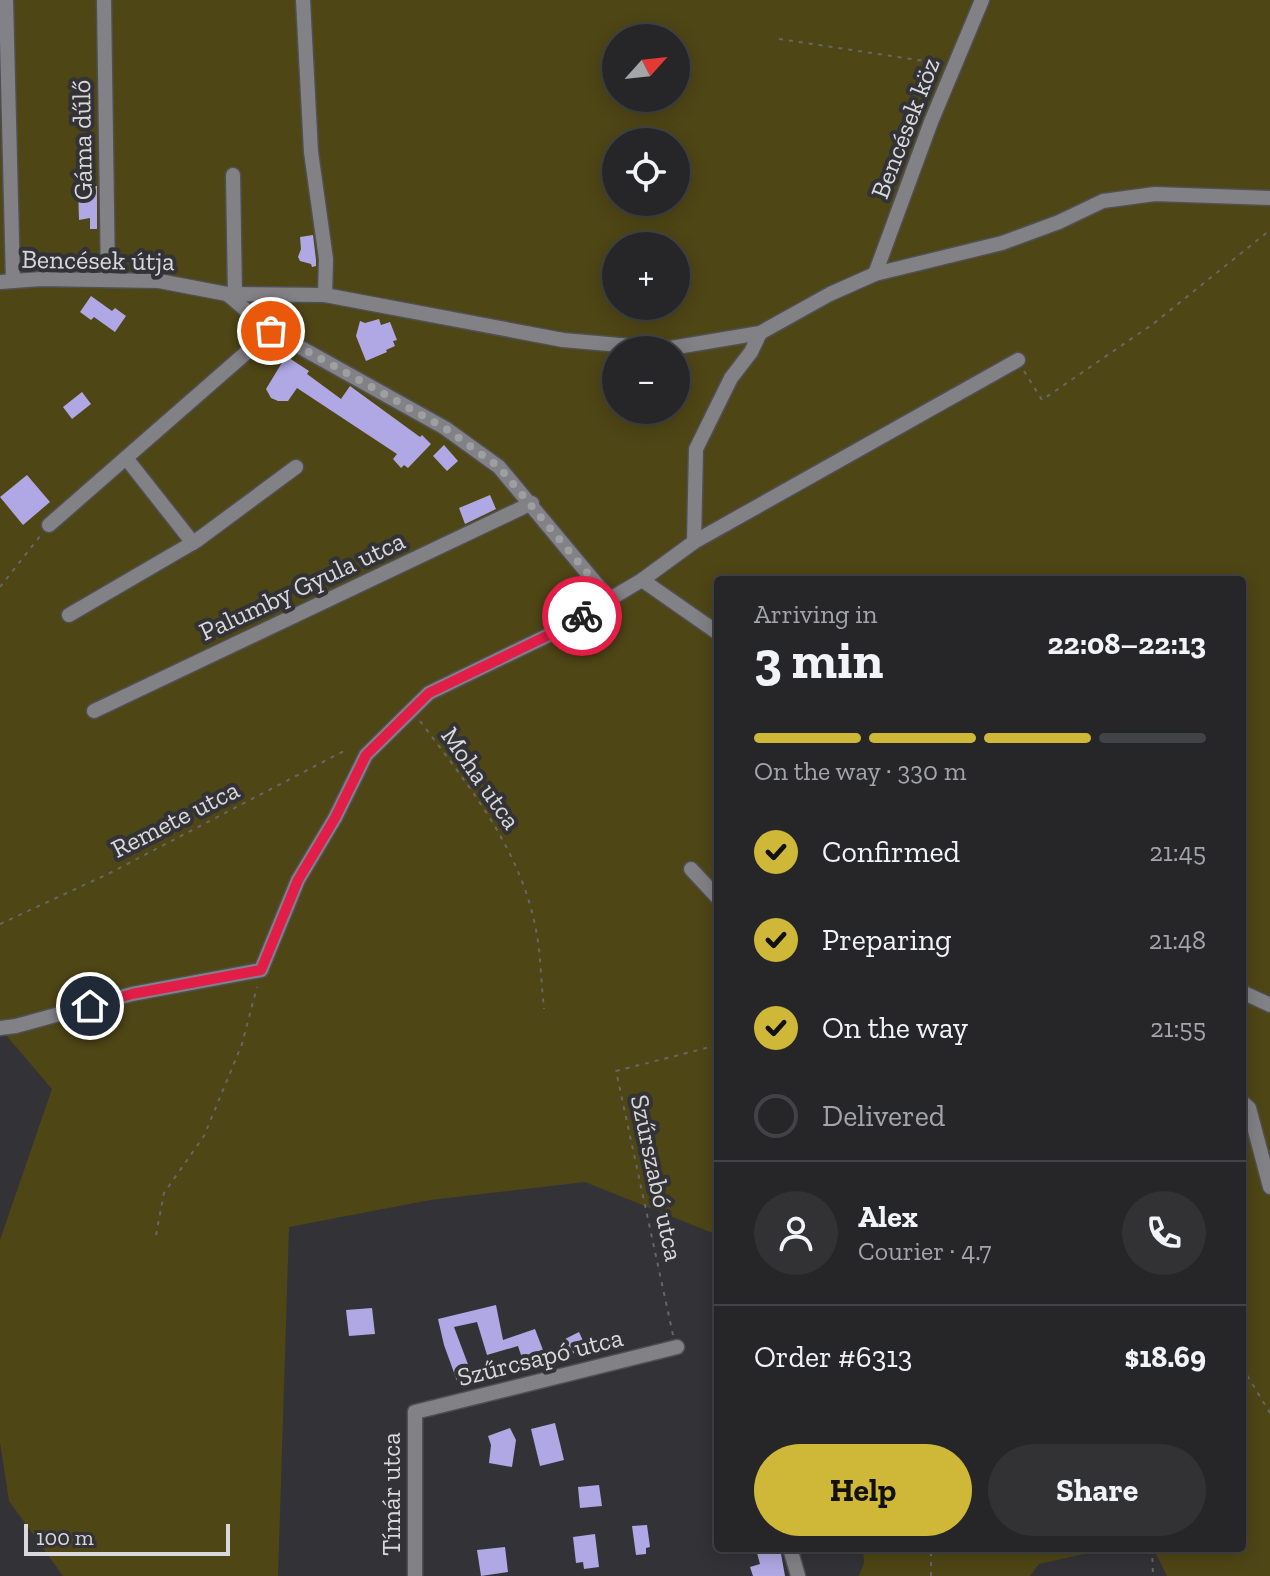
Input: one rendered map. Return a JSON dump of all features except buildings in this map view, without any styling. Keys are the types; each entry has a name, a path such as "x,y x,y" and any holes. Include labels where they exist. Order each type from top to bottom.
{"street":[{"path":"6,0 6,282"},
{"name":"Gáma dűlő","path":"104,0 108,280"},
{"path":"303,0 311,152 326,259 325,295"},
{"name":"Bencések köz","path":"875,274 931,122 982,0"},
{"path":"233,175 231,294 325,295 563,340 665,349 760,333 830,294 875,274 1002,243 1059,222 1103,201 1155,194 1270,198"},
{"name":"Bencések útja","path":"6,282 41,279 159,281 231,294 271,331 445,428 499,467 609,599"},
{"path":"49,525 271,331"},
{"path":"694,542 696,449 731,378 751,352 760,333"},
{"path":"0,1028 132,994 261,970 298,880 335,818 366,755 429,693 551,634 642,580 694,542 1018,360"},
{"path":"126,458 193,543"},
{"path":"69,615 193,543 296,467"},
{"name":"Palumby Gyula utca","path":"94,711 532,503"},
{"path":"642,580 714,630"},
{"path":"691,869 714,894"},
{"path":"1246,994 1270,1005"},
{"path":"1246,1105 1270,1187"},
{"name":"Szűrcsapó utca","path":"415,1412 677,1347"},
{"name":"Tímár utca","path":"415,1412 415,1576"},
{"path":"791,1552 798,1576"}],"path":[{"path":"779,39 955,65"},
{"path":"1018,360 1042,400 1153,324 1270,230"},
{"path":"0,587 49,525"},
{"name":"Moha utca","path":"412,711 504,839 536,928 544,1009"},
{"name":"Remete utca","path":"0,924 122,866 342,752 366,755"},
{"path":"156,1235 164,1193 204,1136 242,1044 261,970"},
{"name":"Szűrszabó utca","path":"677,1347 616,1071 714,1046"},
{"path":"1246,1374 1270,1413"},
{"path":"931,1552 931,1576"},
{"path":"1152,1552 1153,1576"}],"shaded area":[{"path":"0,0 1270,0 1270,1576 1167,1576 1155,1552 1246,1552 1246,576 714,576 714,1233 585,1182 430,1200 289,1227 278,1576 63,1576 9,1501 0,1442 0,1240 52,1089 0,1028"},
{"path":"863,1552 1093,1552 1039,1564 1030,1576 859,1576 864,1563"}],"way so far":[{"path":"271,331 445,428 499,467 609,599 582,616"}],"route":[{"path":"90,1006 132,994 261,970 298,880 335,818 366,755 429,693 582,616"}]}
